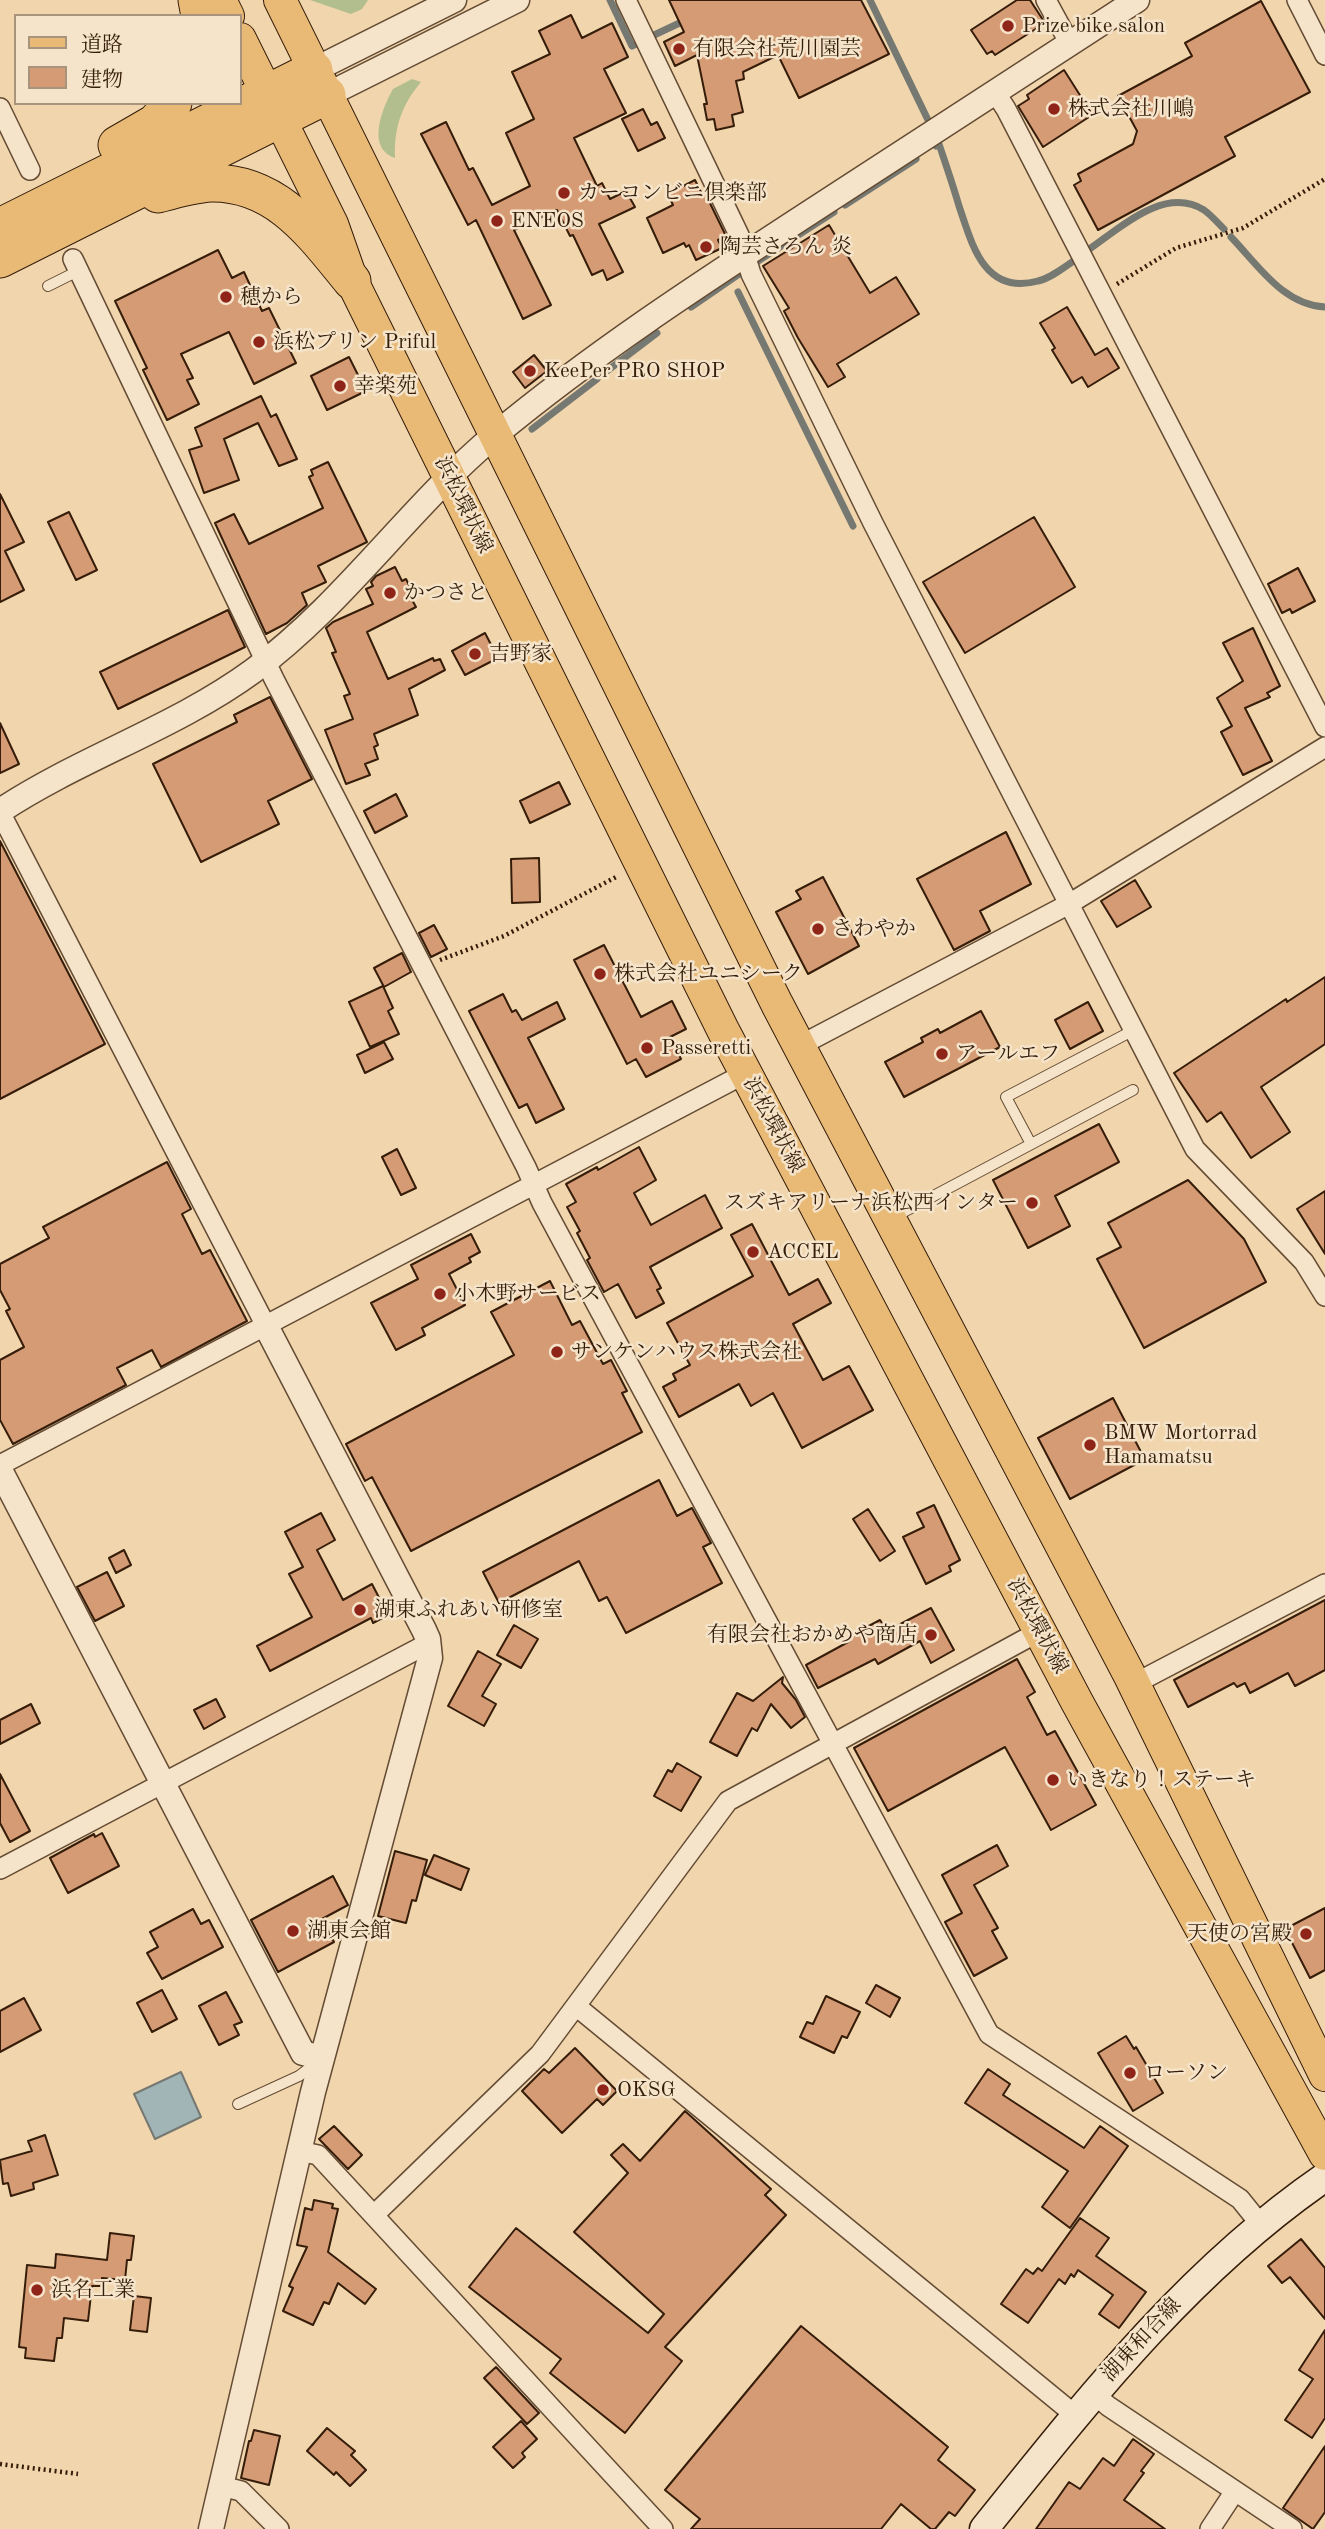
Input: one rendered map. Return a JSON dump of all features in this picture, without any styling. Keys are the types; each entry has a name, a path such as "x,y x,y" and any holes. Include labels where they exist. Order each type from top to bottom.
{"highway":[{"path":"0,227 320,83"},
{"path":"0,204 138,135 155,123 171,105"},
{"path":"0,259 100,209 274,106"},
{"path":"100,209 200,185 233,185 255,190 293,213 352,281"}],"main road":[{"path":"279,0 799,1046 1134,1684 1325,2075"},
{"name":"浜松環状線","path":"242,43 332,224 352,281 746,1073 1040,1632 1325,2154"},
{"name":"湖東和合線","path":"984,2529 1093,2393 1170,2309 1261,2225 1325,2177"}],"street":[{"path":"320,83 454,0"},
{"path":"320,83 517,0"},
{"path":"626,0 739,235 751,274 873,523 1195,1149 1304,1262 1325,1296"},
{"path":"1046,0 1070,44"},
{"path":"211,2529 299,2151 428,1667 429,1643 0,811 211,698 266,661 304,627 449,477 495,435 651,316 1137,0"},
{"path":"1297,0 1325,55"},
{"path":"995,92 1325,727"},
{"path":"0,108 30,170"},
{"path":"76,265 266,661 534,1185 989,2035 1240,2200 1261,2225"},
{"path":"799,1046 1069,904 1325,747"},
{"path":"322,2058 303,2053 0,1468 746,1073"},
{"path":"1134,1684 1325,1584"},
{"path":"374,2216 540,2054 728,1801 1040,1632"},
{"path":"0,1869 429,1643"},
{"path":"576,2006 1075,2415"},
{"path":"299,2151 318,2155 663,2529"},
{"path":"1093,2393 1108,2406 1292,2529"},
{"path":"221,2486 241,2491 279,2529"},
{"path":"1210,2529 1235,2491"}],"lane":[{"path":"48,286 76,265"},
{"path":"1031,1144 1006,1097 1134,1030"},
{"path":"890,1219 1133,1090"},
{"path":"238,2104 299,2076 322,2058"}],"path":[{"path":"1101,293 1176,248 1243,228 1325,179"},
{"path":"424,968 504,936 618,876"},
{"path":"0,2464 78,2474"}],"green space":[{"path":"310,0 368,0 362,9 351,14"},
{"path":"412,79 421,82 408,100 400,118 395,158 381,146 381,117 393,89"}],"shaded area":[{"path":"181,2072 201,2117 155,2139 134,2094"}],"building":[{"path":"669,0 861,0 889,54 799,98 778,55 743,72 744,79 736,81 743,112 732,115 734,126 716,130 714,119 707,120 704,104 707,104 697,55 675,66 664,42 684,32"},
{"name":"Prize bike salon","path":"1017,0 1030,0 1045,23 995,55 992,51 987,54 971,30"},
{"path":"1261,1 1310,92 1225,137 1235,156 1098,230 1074,185 1081,181 1078,174 1133,144 1137,131 1118,96 1192,56 1185,43"},
{"path":"571,15 582,38 612,23 628,57 604,69 626,113 574,138 597,186 602,183 610,199 626,191 635,207 599,224 623,272 607,280 603,270 592,275 573,235 570,236 557,210 514,230 551,305 523,319 476,220 468,225 421,134 446,122 469,170 473,168 492,205 530,186 506,133 534,119 512,72 550,54 539,31"},
{"path":"1064,70 1090,111 1086,113 1089,117 1043,147 1018,106 1029,99 1027,95"},
{"path":"643,109 651,125 657,122 665,138 638,151 622,119"},
{"path":"695,180 702,194 705,193 726,236 718,240 722,248 696,260 689,245 686,247 684,243 663,253 647,218 673,205 668,194"},
{"path":"829,225 870,293 896,277 919,314 837,364 845,377 828,387 798,338 784,311 789,308 763,266"},
{"path":"218,250 232,278 244,272 262,311 269,308 296,363 254,384 229,332 181,354 193,378 187,380 199,404 167,420 143,370 147,368 115,301"},
{"path":"1067,307 1095,355 1107,348 1119,368 1088,387 1082,377 1072,383 1052,350 1055,348 1040,323"},
{"name":"KeePer PRO SHOP","path":"534,355 547,371 525,388 513,372"},
{"name":"幸楽苑","path":"349,357 366,391 327,410 311,376"},
{"path":"261,396 271,417 276,414 297,459 279,466 258,423 224,439 239,480 204,493 189,450 202,446 195,428"},
{"path":"328,462 367,542 318,566 326,582 302,593 307,605 287,623 266,634 215,523 234,514 249,544 323,508 309,477 313,475 311,470"},
{"path":"0,494 24,542 5,551 24,590 0,602"},
{"path":"69,512 97,570 76,580 48,522"},
{"path":"1034,517 1075,587 965,653 923,582"},
{"path":"395,567 402,581 406,579 415,597 411,598 416,607 367,632 388,679 433,658 434,661 440,659 445,670 409,689 418,715 374,734 378,745 374,747 378,759 365,764 370,775 346,784 325,730 353,719 344,696 350,694 332,653 336,652 326,628 333,622 373,604 366,589 373,586 371,582 376,576"},
{"path":"1298,568 1315,601 1292,613 1290,609 1282,613 1268,584"},
{"path":"228,610 245,647 118,709 100,672"},
{"path":"1253,628 1280,686 1267,693 1270,697 1245,708 1272,761 1243,775 1221,732 1232,726 1217,698 1243,681 1223,643"},
{"name":"吉野家","path":"485,633 498,658 465,675 452,651"},
{"path":"270,697 312,779 268,801 279,824 201,862 153,764 237,722 234,715"},
{"path":"0,723 19,764 0,773"},
{"path":"559,782 570,804 530,823 520,801"},
{"path":"396,794 407,816 375,833 364,811"},
{"path":"1006,832 1031,884 980,911 990,931 954,950 917,879"},
{"path":"0,841 105,1044 0,1099"},
{"path":"539,858 540,902 512,903 511,859"},
{"name":"さわやか","path":"823,877 859,946 808,974 776,912 801,899 796,891"},
{"path":"1135,880 1151,907 1117,927 1101,901"},
{"path":"434,925 447,949 431,957 419,933"},
{"path":"604,945 641,1017 672,1001 686,1029 670,1037 681,1059 646,1077 636,1059 627,1064 574,960"},
{"path":"402,953 411,972 384,987 374,968"},
{"path":"1325,977 1325,1044 1261,1087 1290,1132 1251,1158 1221,1112 1207,1122 1174,1073 1286,999 1287,1002"},
{"path":"383,986 393,1008 388,1011 399,1034 370,1047 349,1002"},
{"path":"503,994 512,1012 516,1010 522,1020 557,1002 565,1019 528,1038 564,1109 536,1123 527,1104 519,1108 469,1011"},
{"path":"1088,1002 1103,1031 1070,1049 1055,1020"},
{"path":"981,1011 1000,1047 904,1097 885,1062 923,1042 921,1038 938,1029 940,1033"},
{"path":"384,1042 393,1059 365,1073 357,1055"},
{"path":"1099,1124 1119,1162 1055,1196 1070,1226 1028,1248 993,1180"},
{"path":"639,1147 656,1180 634,1193 651,1225 705,1195 722,1228 650,1267 661,1288 657,1290 664,1303 636,1318 618,1284 604,1292 587,1260 590,1258 577,1233 580,1231 567,1207 576,1202 566,1184"},
{"path":"397,1149 416,1188 401,1195 382,1157"},
{"path":"167,1162 191,1209 182,1214 202,1254 210,1250 247,1321 161,1367 152,1350 117,1368 126,1385 13,1444 0,1420 0,1360 24,1347 6,1311 10,1309 0,1290 0,1264 49,1238 43,1227"},
{"path":"1188,1180 1244,1239 1266,1282 1144,1348 1097,1259 1121,1247 1108,1223"},
{"path":"1325,1191 1325,1254 1297,1209"},
{"path":"752,1224 789,1295 818,1279 831,1303 793,1324 823,1380 849,1366 873,1410 802,1448 773,1393 751,1406 739,1384 679,1417 663,1387 676,1380 673,1374 690,1365 667,1323 753,1276 731,1235"},
{"path":"471,1234 480,1252 469,1258 471,1262 449,1274 465,1305 422,1328 425,1335 396,1350 371,1303 418,1279 411,1265"},
{"path":"550,1281 572,1325 580,1321 603,1364 611,1360 627,1391 622,1393 642,1432 411,1551 372,1477 365,1481 346,1444 514,1355 491,1312"},
{"name":"BMW Mortorrad Hamamatsu","path":"1113,1398 1141,1452 1138,1463 1070,1499 1038,1438"},
{"path":"659,1480 677,1516 692,1508 711,1543 703,1547 722,1583 626,1633 607,1597 599,1601 579,1561 499,1603 483,1572"},
{"path":"934,1505 960,1560 949,1566 951,1571 926,1584 903,1537 924,1527 917,1513"},
{"path":"868,1509 895,1551 880,1561 853,1519"},
{"path":"321,1513 335,1540 317,1550 343,1600 372,1584 388,1615 373,1623 371,1618 270,1671 257,1646 312,1617 289,1574 303,1567 285,1532"},
{"path":"124,1550 131,1565 116,1573 109,1558"},
{"path":"107,1572 124,1606 95,1621 77,1587"},
{"path":"1325,1600 1325,1670 1295,1686 1288,1673 1250,1693 1245,1683 1237,1687 1234,1683 1188,1707 1174,1680"},
{"path":"931,1608 954,1650 931,1663 920,1641 878,1664 875,1659 818,1688 806,1665 850,1641 848,1637 880,1620 887,1631"},
{"path":"514,1625 538,1639 521,1668 497,1655"},
{"path":"478,1651 501,1664 482,1696 496,1704 484,1726 448,1706"},
{"path":"1017,1659 1035,1692 1027,1697 1047,1735 1055,1731 1096,1805 1051,1830 1005,1747 888,1811 854,1748"},
{"path":"783,1677 782,1683 805,1717 791,1728 771,1704 757,1731 752,1728 737,1756 710,1742 737,1693 753,1701"},
{"path":"216,1699 225,1717 204,1729 194,1710"},
{"path":"31,1704 40,1723 0,1744 0,1720"},
{"path":"677,1763 701,1777 681,1811 654,1796 668,1770 672,1772"},
{"path":"0,1774 30,1831 10,1842 0,1823"},
{"path":"102,1833 119,1866 68,1893 50,1858 94,1834 95,1837"},
{"path":"997,1845 1008,1866 974,1885 998,1928 992,1931 1007,1958 974,1976 945,1922 962,1913 942,1875"},
{"path":"395,1851 427,1860 416,1901 412,1900 406,1923 378,1916"},
{"path":"434,1855 469,1869 461,1890 425,1875"},
{"name":"湖東会館","path":"333,1876 348,1905 322,1919 334,1942 278,1972 251,1920"},
{"name":"天使の宮殿","path":"1325,1908 1325,1970 1310,1978 1285,1929"},
{"path":"193,1909 201,1924 209,1920 223,1947 162,1979 147,1953 158,1947 150,1932"},
{"path":"876,1985 900,1998 890,2017 866,2003"},
{"path":"162,1990 177,2019 152,2032 137,2003"},
{"path":"226,1992 242,2022 234,2025 239,2035 219,2045 199,2006"},
{"path":"826,1996 860,2012 847,2038 842,2036 834,2053 800,2037 807,2022 813,2024"},
{"path":"24,1998 41,2030 0,2052 0,2011"},
{"name":"ローソン","path":"1126,2036 1134,2049 1136,2047 1163,2093 1133,2111 1098,2053"},
{"path":"575,2048 617,2091 603,2105 597,2099 562,2133 522,2091 544,2069 549,2073"},
{"path":"988,2069 1010,2084 1003,2095 1084,2148 1100,2126 1128,2146 1070,2228 1042,2207 1068,2171 965,2103"},
{"path":"685,2111 771,2189 765,2195 786,2215 665,2347 682,2361 625,2433 550,2373 561,2359 469,2287 516,2228 648,2333 664,2314 574,2232 628,2173 611,2155 623,2144 640,2161"},
{"path":"334,2126 362,2155 348,2169 319,2139"},
{"path":"45,2135 58,2175 33,2183 34,2189 11,2196 8,2183 3,2184 0,2160 32,2151 28,2141"},
{"path":"314,2200 333,2204 332,2208 338,2209 328,2252 376,2289 365,2304 338,2283 329,2304 324,2302 313,2325 283,2311 293,2288 289,2286 307,2247 297,2245 305,2208 312,2210"},
{"path":"1080,2218 1109,2238 1096,2256 1146,2292 1119,2328 1099,2314 1113,2295 1078,2270 1074,2277 1071,2274 1065,2284 1059,2279 1028,2323 1001,2304 1026,2269 1033,2274 1038,2268 1042,2271"},
{"path":"110,2233 134,2236 125,2280 102,2278 101,2286 92,2286 88,2321 64,2318 62,2338 57,2338 54,2361 25,2358 26,2348 19,2347 27,2265 55,2268 56,2254 107,2260"},
{"path":"1301,2239 1325,2268 1325,2319 1290,2277 1282,2283 1268,2266"},
{"path":"134,2296 151,2298 147,2332 130,2330"},
{"path":"801,2326 948,2447 938,2460 975,2490 955,2516 949,2512 935,2529 931,2529 901,2504 881,2529 691,2529 700,2519 665,2490"},
{"path":"1325,2330 1325,2418 1312,2438 1285,2420 1313,2379 1299,2370"},
{"path":"496,2367 539,2413 527,2424 484,2378"},
{"path":"521,2421 537,2439 522,2453 525,2457 513,2468 493,2447"},
{"path":"327,2428 355,2451 351,2455 366,2470 350,2486 307,2451"},
{"path":"254,2430 280,2436 269,2485 241,2478"},
{"path":"1133,2439 1154,2454 1124,2500 1165,2529 1036,2529 1069,2482 1080,2489 1103,2458 1114,2466"},
{"path":"1325,2446 1325,2512 1313,2529 1283,2508"}],"waterway":[{"path":"610,0 632,46 638,43"},
{"path":"870,0 928,120"},
{"path":"652,36 686,20"},
{"path":"936,146 939,144 975,250 993,274 1005,281 1020,284 1038,281 1075,260"},
{"path":"845,205 916,159"},
{"path":"1088,250 1143,213 1173,203 1189,204 1204,210 1224,229"},
{"path":"758,261 834,212"},
{"path":"1231,237 1272,282 1284,291 1310,305 1325,307"},
{"path":"691,307 739,274"},
{"path":"738,292 853,526"},
{"path":"607,371 657,333"},
{"path":"532,429 597,379"}],"place":[{"name":"Prize bike salon","path":"1008,26"},
{"name":"有限会社荒川園芸","path":"679,49"},
{"name":"株式会社川嶋","path":"1054,109"},
{"name":"カーコンビニ倶楽部","path":"564,193"},
{"name":"ENEOS","path":"497,221"},
{"name":"陶芸さろん 炎","path":"706,247"},
{"name":"穂から","path":"226,297"},
{"name":"浜松プリン Priful","path":"259,342"},
{"name":"KeePer PRO SHOP","path":"530,371"},
{"name":"幸楽苑","path":"340,386"},
{"name":"かつさと","path":"390,593"},
{"name":"吉野家","path":"475,654"},
{"name":"さわやか","path":"818,929"},
{"name":"株式会社ユニシーク","path":"600,974"},
{"name":"Passeretti","path":"647,1048"},
{"name":"アールエフ","path":"942,1054"},
{"name":"スズキアリーナ浜松西インター","path":"1032,1203"},
{"name":"ACCEL","path":"753,1252"},
{"name":"小木野サービス","path":"440,1294"},
{"name":"サンケンハウス株式会社","path":"557,1352"},
{"name":"BMW Mortorrad Hamamatsu","path":"1090,1445"},
{"name":"湖東ふれあい研修室","path":"360,1610"},
{"name":"有限会社おかめや商店","path":"931,1635"},
{"name":"いきなり！ステーキ","path":"1053,1780"},
{"name":"湖東会館","path":"293,1931"},
{"name":"天使の宮殿","path":"1306,1934"},
{"name":"ローソン","path":"1130,2073"},
{"name":"OKSG","path":"603,2090"},
{"name":"浜名工業","path":"37,2290"}]}
